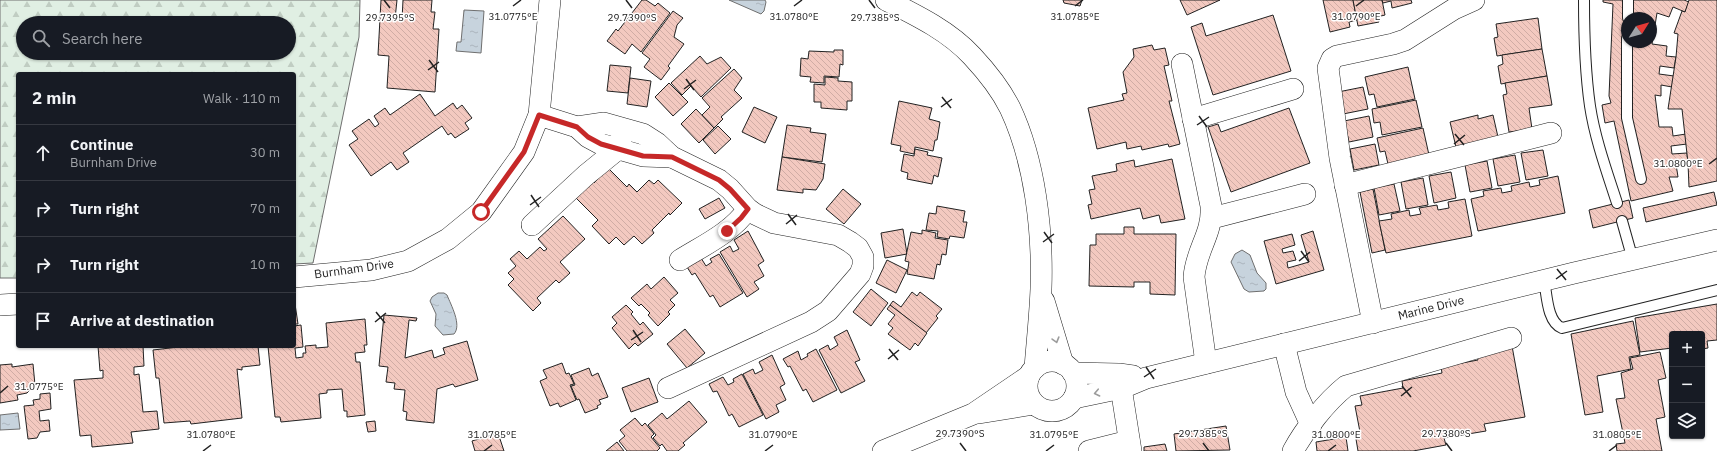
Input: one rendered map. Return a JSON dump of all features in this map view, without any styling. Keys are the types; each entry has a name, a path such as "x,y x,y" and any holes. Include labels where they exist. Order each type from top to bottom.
{"street":[{"name":"Burnham Drive","path":"296,277 371,270 408,261 448,239 481,212 506,180 524,152 539,115 550,0"},
{"path":"886,0 914,14 945,33 972,56 995,85 1009,106 1019,129 1033,181 1041,238 1041,289 1032,372 1027,386 1028,396 1034,404 1044,410 1056,411 1066,407 1074,398 1077,390 1076,382 1068,369 1041,289"},
{"path":"1373,323 1339,151 1328,68 1329,63 1337,56 1405,40 1454,9 1474,0"},
{"path":"1182,64 1211,206 1212,218 1195,264 1194,277 1206,363"},
{"path":"1193,119 1293,89"},
{"path":"539,115 577,127 594,141 618,149 643,156 672,157"},
{"path":"577,127 604,123 643,134 657,143 672,157 719,180 730,189 748,209 774,223 838,235 858,248 862,257 863,266 860,274 828,311 811,322 668,388"},
{"path":"532,225 586,174 618,149 625,128"},
{"path":"1345,185 1551,134"},
{"path":"1212,218 1305,194"},
{"path":"680,260 727,231 748,209"},
{"name":"Marine Drive","path":"1074,398 1120,381 1146,378 1544,280 1717,240"},
{"path":"0,305 16,304"},
{"path":"1293,451 1311,425 1337,393 1346,386 1511,338"},
{"path":"1284,344 1296,392 1311,425"},
{"path":"973,414 1043,363 1053,361 1068,369"},
{"name":"Marine Drive","path":"1068,369 1120,381"},
{"path":"1089,451 1130,446 1120,381"},
{"path":"883,451 973,414 1034,404"}],"lane":[{"path":"1584,0 1585,63 1590,107 1617,203"},
{"path":"1628,0 1628,12"},
{"path":"1627,48 1627,118 1641,179"},
{"path":"1622,221 1633,260"},
{"path":"1544,280 1552,318 1557,326 1562,328 1717,290"}],"green space":[{"path":"0,0 360,0 359,37 313,263 296,264 296,72 16,72 16,278 0,278"}],"water":[{"path":"729,0 765,0 766,2 764,11 761,14"},
{"path":"464,10 484,11 481,53 456,51 457,42 461,42"},
{"path":"1242,250 1250,255 1257,273 1266,283 1266,289 1264,291 1249,292 1244,289 1231,262 1235,254"},
{"path":"438,293 444,293 447,295 453,309 457,326 454,334 443,335 435,326 436,314 430,301 432,297"},
{"path":"18,413 20,429 0,430 0,415"}],"building":[{"path":"381,0 397,0 395,19 402,20 403,0 432,0 431,12 435,12 433,29 439,29 435,92 387,88 389,56 378,55"},
{"path":"642,0 646,0 655,6 658,3 670,13 641,52 632,44 625,54 607,41 616,29 618,31"},
{"path":"1063,0 1082,0 1080,6 1064,3"},
{"path":"1180,0 1220,0 1187,15"},
{"path":"1323,0 1353,0 1357,20 1349,22 1350,27 1330,32"},
{"path":"1353,0 1382,0 1385,15 1377,17 1379,22 1358,26"},
{"path":"1382,0 1411,0 1412,3 1392,8 1391,1 1383,3"},
{"path":"1603,0 1684,0 1689,2 1685,12 1673,7 1669,17 1657,12 1621,12 1621,48 1657,48 1657,45 1667,46 1666,56 1676,57 1674,68 1660,66 1659,74 1674,76 1672,87 1661,85 1661,96 1655,95 1659,127 1672,127 1673,136 1686,134 1687,144 1671,146 1672,154 1687,153 1688,163 1676,164 1678,177 1669,177 1673,191 1631,201 1614,121 1605,123 1602,105 1611,103 1609,96 1613,4 1603,2"},
{"path":"1689,0 1717,0 1717,181 1689,187 1682,109 1668,109 1678,34 1674,33 1682,11 1685,12"},
{"path":"673,11 683,18 677,25 674,37 684,44 668,66 670,68 661,80 644,67 650,59 642,53"},
{"path":"1273,15 1291,71 1213,95 1191,27 1202,23 1206,36"},
{"path":"1538,18 1542,49 1497,56 1494,38 1498,37 1496,24"},
{"path":"1152,45 1154,50 1165,48 1169,65 1164,66 1172,101 1169,101 1180,144 1169,147 1168,144 1142,150 1141,146 1127,149 1126,142 1097,149 1088,108 1124,100 1122,94 1127,93 1123,72 1134,57 1133,49"},
{"path":"1542,49 1547,76 1501,84 1498,66 1503,64 1502,55"},
{"path":"834,50 843,50 843,65 840,64 839,77 824,76 824,83 810,82 811,77 800,76 801,58 808,59 809,51 834,52"},
{"path":"700,56 707,64 721,57 731,68 701,97 691,86 682,95 671,83"},
{"path":"610,65 631,67 628,93 607,91"},
{"path":"1408,67 1415,99 1377,107 1374,94 1369,95 1365,77"},
{"path":"734,69 742,78 734,90 742,98 721,117 723,119 714,128 702,115 710,107 702,98"},
{"path":"1547,76 1552,105 1529,108 1532,129 1509,132 1503,95 1507,94 1505,83"},
{"path":"825,77 838,78 838,81 852,82 852,101 847,101 847,110 821,108 821,102 814,102 814,84 825,85"},
{"path":"630,78 651,81 647,107 627,104"},
{"path":"669,83 688,102 673,116 655,97"},
{"path":"1363,87 1368,109 1343,114 1338,92"},
{"path":"420,94 435,116 453,103 457,109 462,105 472,118 465,123 469,129 455,138 451,133 448,135 442,126 403,153 409,162 397,170 391,162 371,176 349,145 358,139 352,131 369,119 375,127 379,124 374,116 385,108 390,115"},
{"path":"1416,100 1422,127 1382,135 1380,122 1374,123 1372,109"},
{"path":"899,101 932,108 929,119 940,122 937,140 935,140 933,151 915,147 914,154 900,151 901,146 891,144"},
{"path":"754,107 777,117 765,143 742,132"},
{"path":"1289,108 1310,163 1231,192 1208,127 1218,124 1221,132"},
{"path":"696,109 714,128 699,143 681,124"},
{"path":"1478,115 1478,119 1493,115 1498,137 1456,147 1450,122"},
{"path":"1369,116 1373,137 1349,142 1344,121"},
{"path":"787,125 811,128 810,132 826,134 822,162 782,157"},
{"path":"718,126 731,139 715,154 703,140"},
{"path":"1423,128 1429,155 1388,164 1385,151 1380,152 1377,138"},
{"path":"1375,144 1379,165 1354,170 1350,149"},
{"path":"915,149 928,152 927,155 942,158 938,177 934,175 932,184 907,179 908,173 901,171 904,154 914,156"},
{"path":"1543,150 1548,176 1526,180 1521,153"},
{"path":"1515,155 1520,182 1498,186 1493,159"},
{"path":"782,157 825,164 823,179 816,190 803,189 803,193 777,190"},
{"path":"1172,159 1185,219 1161,223 1159,215 1143,219 1140,208 1091,219 1088,205 1092,204 1089,190 1095,189 1092,176 1117,171 1116,164 1134,160 1135,167"},
{"path":"1487,161 1492,188 1470,192 1465,165"},
{"path":"608,168 627,187 629,184 637,192 649,180 654,184 658,180 682,203 670,215 669,213 652,230 654,233 642,244 634,236 624,245 616,237 609,244 592,226 598,220 571,193 588,177 594,183"},
{"path":"1451,172 1456,198 1434,203 1429,176"},
{"path":"1558,176 1565,213 1478,231 1471,199 1484,196 1483,191 1501,188 1502,193 1512,191 1511,186 1529,182 1530,187 1540,185 1539,180"},
{"path":"1423,178 1428,205 1406,209 1401,182"},
{"path":"1394,184 1400,211 1379,215 1374,188"},
{"path":"843,189 861,204 844,224 826,209"},
{"path":"1373,189 1385,250 1372,253 1360,192"},
{"path":"1714,192 1717,205 1646,222 1643,208"},
{"path":"719,198 725,208 705,219 699,209"},
{"path":"1465,199 1472,236 1386,253 1379,221 1392,219 1391,214 1409,210 1410,216 1421,214 1419,208 1437,205 1438,210 1449,208 1448,202"},
{"path":"1629,200 1633,218 1593,228 1589,210"},
{"path":"937,206 965,211 963,222 967,222 964,238 950,236 949,239 937,237 938,231 926,230 929,213 936,214"},
{"path":"563,216 585,239 560,262 570,273 559,283 556,280 537,298 541,303 533,311 508,285 514,279 508,273 516,266 510,259 519,251 527,259 540,247 544,251 547,249 538,239"},
{"path":"1124,227 1134,227 1134,234 1176,234 1175,295 1150,294 1150,282 1134,282 1134,287 1089,286 1090,245 1096,245 1096,234 1124,234"},
{"path":"903,229 907,254 885,258 881,233"},
{"path":"922,230 936,233 935,238 948,240 946,255 942,254 940,265 937,264 934,279 907,274 909,262 905,261 911,232 922,234"},
{"path":"748,231 764,261 758,265 764,276 754,282 759,289 747,297 720,252 730,246 733,252 739,249 734,240"},
{"path":"1313,231 1324,270 1276,284 1264,241 1292,234 1295,245 1282,249 1283,253 1293,251 1296,260 1287,262 1288,268 1309,262 1301,235"},
{"path":"719,254 743,293 720,307 713,295 710,297 695,273 692,275 687,267 701,258 706,266 712,262 710,259"},
{"path":"887,260 907,270 896,293 876,283"},
{"path":"664,277 678,293 670,300 675,305 668,312 670,314 658,326 648,315 650,313 641,304 639,306 631,298 647,284 651,289"},
{"path":"871,289 888,303 871,326 853,312"},
{"path":"912,292 917,296 920,292 942,309 936,316 938,318 926,333 890,305 893,301 901,307"},
{"path":"1717,304 1717,340 1707,341 1708,348 1705,348 1705,331 1669,331 1669,348 1640,352 1635,318"},
{"path":"626,305 633,312 631,314 640,325 643,322 653,334 638,346 635,343 629,349 612,328 617,323 612,317"},
{"path":"890,305 927,333 918,346 915,343 910,350 888,334 893,328 888,324 895,315 887,309"},
{"path":"296,311 298,324 296,324"},
{"path":"384,315 417,318 416,321 409,320 405,358 432,350 434,358 445,354 443,348 467,341 478,380 455,387 453,384 437,389 434,423 406,420 407,412 403,411 405,390 394,389 395,383 386,382 388,367 379,366"},
{"path":"365,319 367,345 364,345 365,352 355,353 356,362 360,362 365,415 347,417 347,411 344,411 342,389 327,390 327,393 319,394 321,418 281,422 280,417 275,417 268,348 295,348 296,358 303,357 303,353 306,353 305,346 316,345 316,348 328,347 326,323"},
{"path":"1633,321 1640,355 1629,357 1631,369 1597,376 1603,412 1585,415 1571,334"},
{"path":"301,325 303,347 296,348 296,326"},
{"path":"685,329 705,353 687,368 667,344"},
{"path":"847,330 860,360 855,362 865,381 841,393 819,350 828,345 830,350 838,345 834,337"},
{"path":"1512,346 1525,417 1484,424 1486,431 1444,438 1446,445 1413,451 1358,451 1355,433 1360,432 1355,406 1362,405 1360,396 1403,388 1402,381 1442,373 1441,367 1478,360 1476,352"},
{"path":"98,348 143,348 144,366 134,367 134,375 139,374 143,412 157,411 159,429 131,432 133,443 92,447 91,435 80,436 74,380 103,378 103,370 100,371"},
{"path":"170,348 258,348 260,365 242,367 242,370 237,369 242,418 191,424 190,421 164,423 159,378 156,378 153,350"},
{"path":"816,349 837,390 813,402 806,389 803,391 790,366 788,367 783,359 798,351 801,360 808,356 807,354"},
{"path":"1660,352 1666,378 1658,380 1665,417 1656,419 1662,451 1617,451 1616,444 1625,443 1616,399 1625,398 1621,373 1633,369 1630,358"},
{"path":"772,355 785,384 780,387 786,400 776,405 779,412 766,419 743,374 753,369 755,374 763,370 759,362"},
{"path":"562,363 566,374 569,373 574,384 570,385 576,400 560,407 558,403 550,406 540,381 547,378 543,370"},
{"path":"12,364 12,367 33,364 35,385 27,393 17,395 18,400 0,403 0,365"},
{"path":"589,368 592,376 598,373 608,397 599,400 601,404 597,406 598,408 585,413 571,386 575,385 571,375"},
{"path":"742,374 763,415 739,427 732,414 729,416 717,391 713,392 709,384 723,377 728,385 734,382 733,379"},
{"path":"649,378 658,402 631,412 622,388"},
{"path":"50,393 51,409 39,411 40,421 49,420 50,431 40,432 37,438 28,439 24,406 34,405 33,400 40,399 40,394"},
{"path":"689,401 707,422 683,443 685,445 678,451 667,451 662,444 660,446 653,438 656,435 648,425 662,413 667,419"},
{"path":"635,418 642,426 645,423 654,434 651,437 660,448 657,451 627,451 619,441 625,436 620,430"},
{"path":"375,421 376,431 368,432 366,422"},
{"path":"1226,426 1230,450 1176,451 1174,434"},
{"path":"498,433 504,451 475,451 472,441"},
{"path":"1346,437 1348,451 1317,451 1316,442"},
{"path":"617,442 624,451 606,451"},
{"path":"1165,444 1167,451 1144,451 1144,447"}],"route":[{"path":"481,212 506,180 524,152 539,115 577,127 588,137 601,144 643,156 672,157 719,180 730,189 748,209 736,224 727,231"}]}
